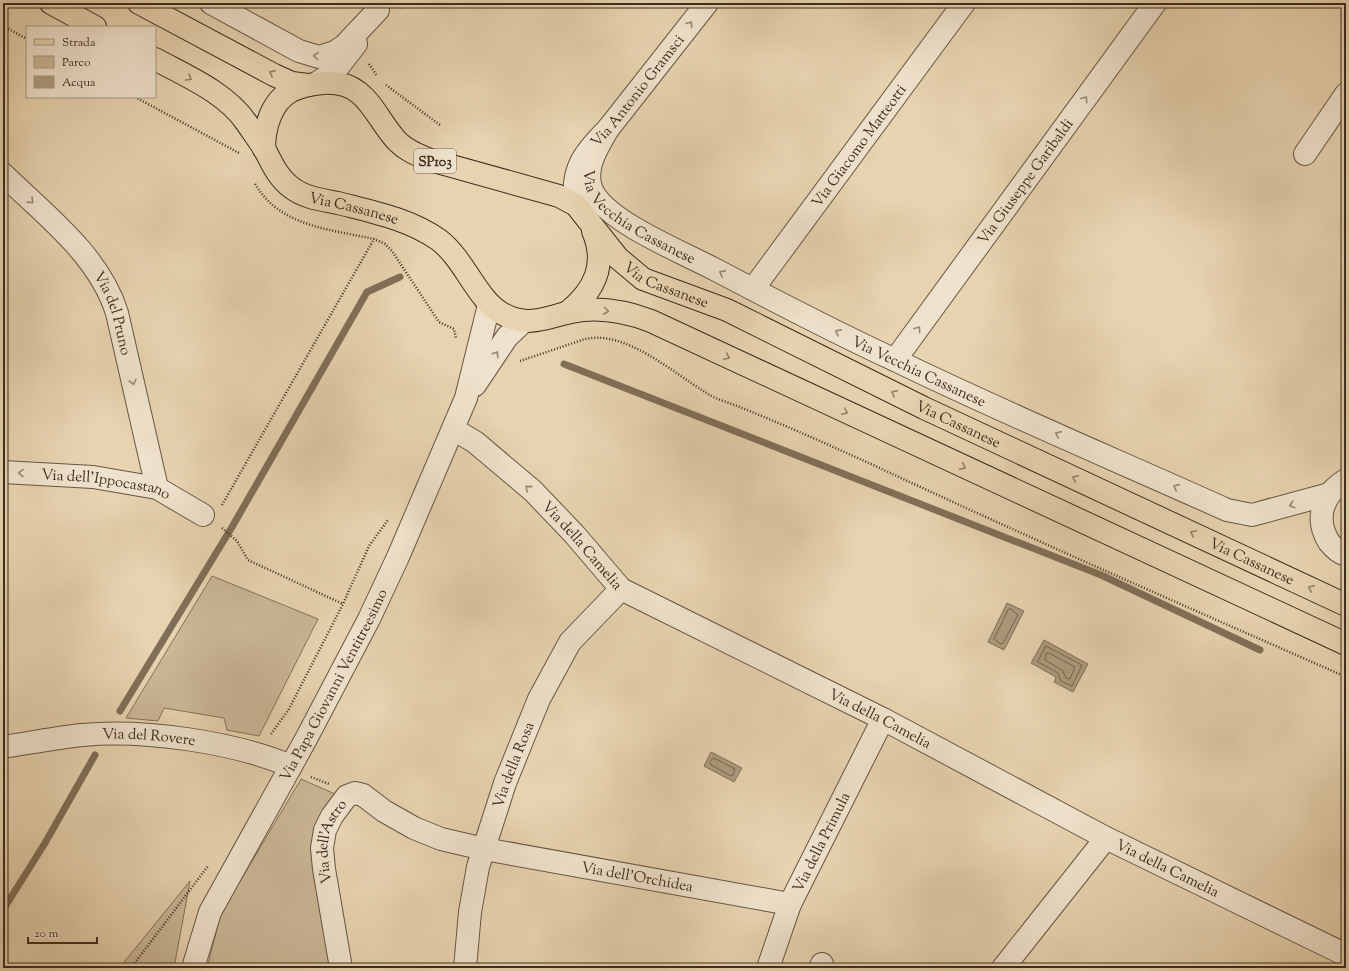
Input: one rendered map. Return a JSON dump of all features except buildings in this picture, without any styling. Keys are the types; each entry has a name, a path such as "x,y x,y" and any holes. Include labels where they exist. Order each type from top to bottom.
{"main road":[{"path":"50,3 93,26"},
{"name":"Via Cassanese","path":"139,3 292,83 341,84 352,88 374,107 398,142 410,151 430,160 559,196 582,213 618,258 643,279 732,312 924,408 1346,604"},
{"name":"Via Cassanese","path":"156,60 221,98 245,121 264,149 271,164 281,178 292,188 303,194 380,213 408,223 440,241 454,255 490,305 501,313 524,321 538,321 568,312 592,309 614,311 643,318 1346,644"},
{"name":"Via Cassanese","path":"264,149 266,126 278,103 286,94 296,88 313,84"},
{"name":"Via Cassanese","path":"568,312 589,290 598,268 600,253 582,213"}],"street":[{"path":"211,3 299,51 319,57 335,52 344,46 387,8"},
{"name":"Via Antonio Gramsci","path":"582,213 575,181 580,162 592,145 608,129 707,3"},
{"name":"Via Giacomo Matteotti","path":"753,289 964,3"},
{"name":"Via Giuseppe Garibaldi","path":"895,360 1155,3"},
{"path":"313,84 328,77 342,64 387,8"},
{"path":"1305,154 1346,94"},
{"name":"Via Vecchia Cassanese","path":"608,129 594,155 589,172 593,192 604,207 625,222 753,289 895,360 1227,510 1252,515 1329,494"},
{"name":"Via del Pruno","path":"3,174 82,252 106,286 117,313 157,488"},
{"name":"Via Papa Giovanni Ventitreesimo","path":"193,968 210,912 291,766 378,601 466,398 490,305"},
{"name":"Via Papa Giovanni Ventitreesimo","path":"466,398 507,337 524,321"},
{"name":"Via della Camelia","path":"453,429 475,442 533,491 576,535 621,589 883,719 1106,838 1346,955"},
{"name":"Via dell'Ippocastano","path":"3,472 93,477 157,488 215,516"},
{"path":"1346,480 1336,486 1329,494 1323,506 1321,520 1324,533 1331,545 1346,555"},
{"name":"Via della Rosa","path":"465,968 470,912 478,867 505,783 539,699 570,642 621,589"},
{"name":"Via della Primula","path":"768,968 790,904 883,719"},
{"name":"Via del Rovere","path":"3,747 82,735 142,735 201,742 259,754 291,766"},
{"name":"Via dell'Astro","path":"341,968 324,869 322,848 325,830 332,816 346,796 355,793 363,796 384,811 414,828 441,839 484,849"},
{"path":"1003,968 1106,838"},
{"name":"Via dell'Orchidea","path":"484,849 790,904"}],"path":[{"path":"387,8 404,3"},
{"path":"3,26 26,38"},
{"path":"368,63 380,81 440,125"},
{"path":"137,98 238,153 242,159"},
{"path":"255,183 262,195 277,210 291,219 374,239 385,244 392,251 439,322 454,329 456,337 455,345"},
{"path":"344,604 248,560 232,535 215,516 374,239"},
{"path":"514,364 531,356 585,339 596,337 609,339 637,350 665,365 716,398 823,443 1010,528 1346,677"},
{"path":"268,738 290,709 344,604 369,546 390,517"},
{"path":"131,968 209,864"}],"green space":[{"path":"212,576 318,619 259,736 227,730 224,718 164,708 158,721 126,718"},
{"path":"301,779 335,794 318,826 333,968 207,968 221,913"},
{"path":"190,881 174,968 119,968 129,956"}],"water":[{"path":"1007,603 1024,611 1004,650 988,642"},
{"path":"1044,640 1088,664 1073,692 1054,682 1056,677 1031,663"},
{"path":"711,752 742,768 734,782 704,766"}],"waterway":[{"path":"120,711 232,527 367,292 400,277"},
{"path":"564,364 1101,575 1260,650"},
{"path":"3,910 45,843 95,755"}]}
